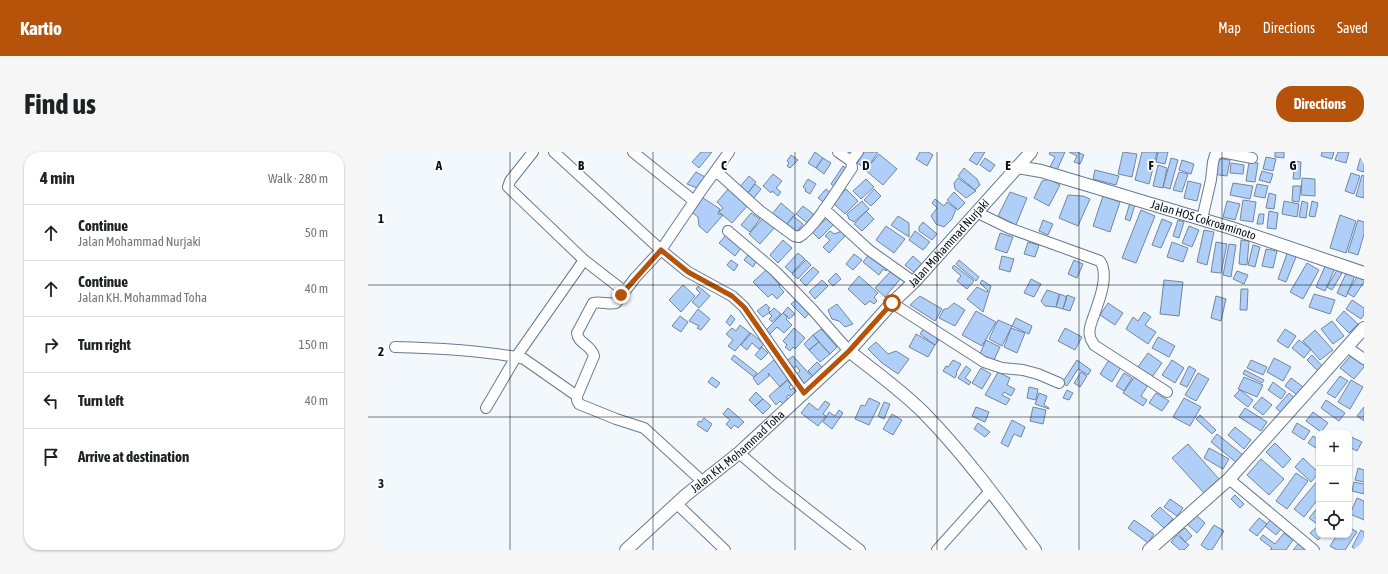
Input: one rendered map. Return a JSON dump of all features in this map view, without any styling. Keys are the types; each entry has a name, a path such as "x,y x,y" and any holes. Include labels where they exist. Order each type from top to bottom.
{"street":[{"path":"533,152 510,181 508,187 620,296"},
{"path":"554,152 661,250 688,272 732,296 744,307 804,393"},
{"path":"633,152 694,202"},
{"path":"716,171 759,210 794,236 799,237 805,234 852,168 851,162 838,152"},
{"path":"851,162 858,152"},
{"path":"1031,152 1041,171"},
{"name":"Jalan Mohammad Nurjaki","path":"849,351 892,303 914,282 1031,152"},
{"path":"1202,219 1215,155 1222,152 1252,158"},
{"path":"703,482 644,428 616,419 579,404 577,396 594,356 592,350 578,339 577,333 593,303 612,304 661,250 716,171 723,154"},
{"name":"Jalan HOS Cokroaminoto","path":"1018,167 1041,171 1202,219 1364,273"},
{"path":"824,209 870,250 914,282"},
{"path":"976,212 1015,230 1100,261 1103,266 1104,274 1100,296 1089,328 1090,337 1094,345 1167,392"},
{"path":"728,231 775,271 812,309 849,351 897,389 924,413 990,490 1035,550"},
{"path":"486,408 584,260"},
{"path":"892,303 984,362 1002,368 1023,370 1038,374 1059,383"},
{"path":"1149,550 1229,479 1364,328"},
{"path":"395,347 440,348 520,358 577,396"},
{"path":"1347,347 1364,359"},
{"name":"Jalan KH. Mohammad Toha","path":"626,550 677,504 739,453 849,351"},
{"path":"739,453 774,483 860,550"},
{"path":"1229,479 1314,550"},
{"path":"937,550 990,490"},
{"path":"677,504 725,550"}],"building":[{"path":"701,152 712,152 699,168 692,162"},
{"path":"815,152 823,158 816,168 808,163"},
{"path":"864,152 878,152 868,167 863,167 857,163"},
{"path":"920,152 928,152 933,155 927,166 916,159"},
{"path":"975,152 985,152 977,165 969,160"},
{"path":"1050,152 1065,152 1057,170 1050,167 1055,157 1049,154"},
{"path":"1069,152 1077,152 1084,155 1080,164 1074,162 1077,156"},
{"path":"1123,152 1137,154 1132,177 1118,174"},
{"path":"1142,152 1157,152 1149,184 1135,180"},
{"path":"1158,152 1168,152 1165,164 1156,162"},
{"path":"1275,152 1284,152 1284,158 1275,157"},
{"path":"1322,152 1334,152 1332,159 1321,156"},
{"path":"1338,152 1349,152 1346,163 1335,160"},
{"path":"879,154 897,169 883,185 864,169 868,167"},
{"path":"791,155 798,160 790,168 787,166 789,163 787,161"},
{"path":"1361,156 1364,157 1364,172 1357,170"},
{"path":"1266,157 1276,159 1273,171 1263,169"},
{"path":"823,158 831,163 824,174 816,168"},
{"path":"985,158 995,165 990,172 980,165"},
{"path":"1171,158 1178,160 1170,189 1163,187"},
{"path":"1214,158 1230,160 1227,176 1212,174"},
{"path":"1182,160 1194,164 1191,174 1179,170"},
{"path":"1295,161 1301,162 1300,179 1293,179"},
{"path":"1249,162 1258,163 1255,182 1246,181"},
{"path":"1231,163 1244,165 1243,174 1230,173"},
{"path":"1158,165 1167,168 1163,188 1153,186"},
{"path":"843,166 848,170 836,188 831,184"},
{"path":"964,168 977,179 980,185 975,190 958,176"},
{"path":"1095,170 1119,176 1116,185 1093,179"},
{"path":"1262,171 1273,174 1270,183 1259,180"},
{"path":"696,172 705,177 697,188 687,184"},
{"path":"1179,172 1188,174 1182,192 1173,190"},
{"path":"1351,173 1360,176 1354,194 1345,191"},
{"path":"773,174 782,181 776,188 781,192 778,196 772,191 771,193 763,186"},
{"path":"1362,175 1364,176 1364,198 1356,196"},
{"path":"749,176 756,182 747,194 739,188"},
{"path":"958,178 976,191 966,198 955,189 954,183"},
{"path":"1302,178 1315,179 1315,196 1301,195"},
{"path":"808,179 816,184 810,194 805,191 806,189 803,187"},
{"path":"866,179 874,187 861,199 853,191"},
{"path":"1049,179 1060,185 1049,206 1034,198 1042,181"},
{"path":"1188,181 1201,184 1197,201 1184,198"},
{"path":"1233,183 1253,186 1250,199 1230,195"},
{"path":"755,184 761,189 753,199 747,194"},
{"path":"1257,184 1268,186 1265,198 1254,196"},
{"path":"1293,186 1301,186 1299,202 1292,201"},
{"path":"729,188 749,204 732,223 719,212 723,208 717,202"},
{"path":"826,189 832,194 825,203 818,198"},
{"path":"846,189 858,201 845,214 833,203"},
{"path":"874,189 881,196 871,206 864,200"},
{"path":"954,192 965,203 958,210 947,200"},
{"path":"1010,192 1027,198 1016,225 998,216"},
{"path":"1269,193 1276,195 1274,209 1266,208"},
{"path":"1068,195 1083,196 1090,199 1078,226 1059,218"},
{"path":"700,196 720,209 718,214 723,215 707,233 699,226 698,217 690,211"},
{"path":"1103,196 1120,202 1110,232 1093,226"},
{"path":"935,199 944,206 947,202 956,209 952,219 944,227 936,224 931,216 937,208 932,203"},
{"path":"1243,200 1256,202 1253,222 1240,220"},
{"path":"862,201 869,209 854,222 849,219 847,214"},
{"path":"1227,201 1240,204 1235,220 1223,217"},
{"path":"1284,201 1299,204 1297,217 1282,214"},
{"path":"1302,201 1308,203 1306,218 1299,217"},
{"path":"1312,201 1318,203 1315,217 1309,216"},
{"path":"781,203 795,215 786,225 772,214"},
{"path":"1130,203 1135,205 1130,221 1125,219"},
{"path":"803,206 817,217 810,225 796,214"},
{"path":"1141,210 1155,216 1136,263 1122,258"},
{"path":"866,211 874,219 862,231 854,224"},
{"path":"1269,211 1278,213 1276,229 1267,228"},
{"path":"751,213 760,219 750,232 741,225"},
{"path":"1259,214 1264,214 1263,224 1257,224"},
{"path":"1340,215 1356,221 1346,253 1330,248"},
{"path":"793,216 803,224 795,234 785,227"},
{"path":"898,216 909,223 909,237 891,225"},
{"path":"764,217 775,227 760,244 749,234"},
{"path":"828,217 835,223 819,239 812,232"},
{"path":"1162,219 1172,223 1161,248 1152,245"},
{"path":"1043,220 1053,224 1048,235 1039,231"},
{"path":"1178,220 1184,222 1179,238 1173,236"},
{"path":"1358,220 1364,222 1364,234 1358,255 1348,252"},
{"path":"923,222 937,234 932,240 919,231 919,227"},
{"path":"886,226 905,239 894,253 876,240"},
{"path":"1189,226 1199,230 1192,247 1182,243"},
{"path":"1204,230 1214,232 1207,265 1197,262"},
{"path":"830,231 834,234 842,231 845,236 829,253 823,247 830,240 825,236"},
{"path":"915,231 930,242 923,250 909,240"},
{"path":"1000,233 1013,237 1007,253 995,249"},
{"path":"726,235 741,248 735,256 719,243"},
{"path":"783,240 792,248 778,263 770,255"},
{"path":"1241,240 1249,241 1247,265 1239,264"},
{"path":"1028,242 1039,245 1035,257 1024,254"},
{"path":"1172,242 1188,248 1183,262 1167,257"},
{"path":"1216,242 1227,244 1221,273 1211,272"},
{"path":"1229,244 1236,245 1231,277 1223,275"},
{"path":"1253,245 1260,247 1255,267 1248,265"},
{"path":"1289,248 1298,252 1286,282 1278,279"},
{"path":"1266,249 1277,251 1273,268 1262,266"},
{"path":"871,252 889,267 886,271 883,269 879,275 863,262"},
{"path":"798,253 805,259 792,273 785,267"},
{"path":"854,254 862,260 853,270 846,264"},
{"path":"748,255 756,262 753,267 744,260"},
{"path":"913,256 922,264 915,273 905,265"},
{"path":"1002,256 1014,259 1010,272 999,269"},
{"path":"731,260 738,265 734,271 727,265"},
{"path":"806,260 811,265 798,279 792,274"},
{"path":"959,260 979,277 976,281 956,264"},
{"path":"1074,260 1083,264 1077,278 1068,274"},
{"path":"1307,263 1319,270 1303,299 1290,292"},
{"path":"1326,264 1335,268 1325,291 1316,287"},
{"path":"954,265 974,281 967,289 957,281 961,276 952,268"},
{"path":"813,267 819,272 806,286 800,280"},
{"path":"893,269 902,277 885,297 875,288"},
{"path":"1348,269 1356,273 1346,297 1337,293"},
{"path":"766,270 780,285 779,286 784,292 777,299 772,294 768,297 753,282"},
{"path":"1337,270 1342,273 1332,290 1327,287"},
{"path":"1237,271 1248,275 1244,284 1233,279"},
{"path":"836,273 841,279 833,286 828,281"},
{"path":"1359,274 1364,277 1364,282 1354,297 1347,293"},
{"path":"859,276 878,293 874,297 877,301 874,304 870,301 865,305 848,289"},
{"path":"1031,279 1041,284 1034,297 1024,293"},
{"path":"822,280 828,286 815,299 809,292"},
{"path":"982,280 991,286 983,312 967,299 977,287 987,292 988,291 980,283"},
{"path":"1164,280 1183,282 1179,316 1160,314"},
{"path":"683,285 695,296 681,312 669,300"},
{"path":"698,286 710,296 699,308 692,302 700,293 696,289"},
{"path":"1241,289 1248,289 1247,310 1240,310"},
{"path":"1047,290 1059,294 1056,307 1045,306 1041,301"},
{"path":"1060,294 1067,297 1063,309 1056,307"},
{"path":"1314,294 1335,300 1330,314 1309,307"},
{"path":"1067,295 1075,298 1070,311 1063,309"},
{"path":"920,296 942,309 935,321 910,305"},
{"path":"1216,296 1226,299 1221,321 1211,318"},
{"path":"798,298 811,311 805,318 791,304"},
{"path":"1352,300 1364,308 1364,315 1361,319 1346,309"},
{"path":"954,303 965,310 955,326 939,318 944,309 947,309"},
{"path":"1108,303 1123,313 1115,325 1100,315"},
{"path":"766,304 770,308 768,309 770,312 763,317 757,311"},
{"path":"837,304 853,324 845,327 839,321 832,319 828,310"},
{"path":"788,307 795,314 789,319 783,313"},
{"path":"774,308 781,314 772,322 769,319 772,316 769,313"},
{"path":"698,309 710,319 701,330 697,328 699,326 689,321"},
{"path":"976,311 996,322 982,346 962,335"},
{"path":"1344,311 1358,324 1349,333 1336,320"},
{"path":"1144,312 1151,317 1145,325 1156,332 1148,344 1126,329 1133,317 1138,321"},
{"path":"783,313 788,317 786,319 792,325 784,333 777,327 770,334 766,330"},
{"path":"731,315 735,319 730,326 726,322"},
{"path":"680,316 688,322 681,332 672,326"},
{"path":"1016,318 1032,326 1029,334 1012,326"},
{"path":"998,320 1012,326 1002,346 989,339"},
{"path":"1332,321 1344,336 1333,344 1321,329"},
{"path":"740,325 750,333 735,351 728,346 733,340 726,334 732,328 736,331"},
{"path":"925,327 940,338 935,345 920,334"},
{"path":"794,328 805,338 795,349 793,347 790,351 785,347 787,345 783,341"},
{"path":"1011,328 1025,333 1017,353 1004,347"},
{"path":"1065,328 1082,337 1075,350 1058,341"},
{"path":"821,329 837,347 830,354 813,335"},
{"path":"1285,329 1296,336 1288,348 1277,341"},
{"path":"1315,330 1333,350 1320,360 1303,341"},
{"path":"751,333 764,344 759,349 752,343 747,350 741,345"},
{"path":"916,334 935,345 928,357 909,347"},
{"path":"813,335 819,342 809,350 804,344"},
{"path":"1158,337 1175,346 1169,357 1152,348"},
{"path":"986,340 1000,347 994,360 980,354"},
{"path":"1299,340 1311,349 1304,358 1292,348"},
{"path":"819,342 830,354 820,362 809,350"},
{"path":"876,342 888,354 896,351 909,359 898,374 882,363 868,349"},
{"path":"762,347 768,353 761,360 755,355"},
{"path":"1148,353 1162,363 1152,377 1138,367"},
{"path":"1353,353 1364,362 1364,367 1354,379 1340,368"},
{"path":"734,355 757,373 754,377 731,359"},
{"path":"1312,355 1325,369 1320,373 1307,360"},
{"path":"793,356 814,379 804,388 799,382 801,379 797,374 800,371 796,366 792,370 785,362"},
{"path":"1274,358 1291,367 1283,381 1267,372"},
{"path":"774,360 790,378 780,387 768,373 769,376 758,385 753,378"},
{"path":"953,360 961,364 955,378 943,371"},
{"path":"1077,360 1091,370 1088,375 1078,369 1067,386 1062,383"},
{"path":"1109,360 1121,367 1112,382 1100,374"},
{"path":"1172,360 1184,368 1175,383 1162,375"},
{"path":"1251,360 1267,367 1263,375 1247,368"},
{"path":"817,362 823,368 814,377 808,371"},
{"path":"966,366 971,370 965,378 971,382 969,385 958,378"},
{"path":"1189,366 1196,370 1187,387 1180,384"},
{"path":"981,368 991,374 982,389 972,383"},
{"path":"1245,370 1264,380 1262,383 1243,374"},
{"path":"998,372 1010,378 1007,385 1015,389 1011,396 1004,392 1002,395 1010,399 1006,405 985,395"},
{"path":"1081,372 1087,376 1080,387 1074,383"},
{"path":"1124,373 1132,378 1124,391 1116,386"},
{"path":"1198,373 1209,379 1196,401 1185,395"},
{"path":"1135,376 1148,385 1141,396 1147,400 1143,406 1123,393"},
{"path":"1340,376 1348,381 1335,398 1327,393"},
{"path":"712,377 720,383 716,388 708,382"},
{"path":"1244,377 1263,385 1257,397 1238,389"},
{"path":"1291,378 1306,389 1300,397 1285,386"},
{"path":"787,380 791,385 789,387 791,390 793,388 797,392 791,397 789,395 786,397 789,400 784,405 780,401 776,405 769,396"},
{"path":"1351,380 1363,387 1350,409 1338,402"},
{"path":"1273,382 1286,392 1281,399 1268,390"},
{"path":"1029,387 1038,389 1036,400 1027,398"},
{"path":"1067,390 1073,393 1069,400 1063,398"},
{"path":"1240,390 1253,400 1248,407 1234,396"},
{"path":"756,392 763,399 755,406 749,400"},
{"path":"1039,393 1047,396 1044,405 1049,409 1035,404"},
{"path":"1156,393 1169,401 1162,411 1149,403"},
{"path":"1289,393 1298,401 1285,416 1276,408"},
{"path":"1262,397 1272,405 1263,415 1253,407"},
{"path":"869,398 880,403 869,425 855,419 861,405 865,406"},
{"path":"1184,398 1201,407 1190,426 1173,417"},
{"path":"763,399 771,406 763,414 755,406"},
{"path":"1326,400 1345,413 1339,421 1321,408"},
{"path":"825,401 830,404 823,414 826,416 818,426 801,413 809,403 818,410"},
{"path":"884,402 890,404 884,419 878,416"},
{"path":"976,407 989,412 985,422 972,416"},
{"path":"1033,407 1046,410 1043,424 1030,421"},
{"path":"1364,407 1364,421 1357,416"},
{"path":"728,408 744,422 738,428 734,425 731,429 726,424 730,420 723,414"},
{"path":"1245,408 1267,422 1261,431 1239,417"},
{"path":"839,410 843,413 832,429 823,422 829,412 835,416"},
{"path":"1313,412 1328,423 1323,430 1318,430 1306,421"},
{"path":"892,414 902,420 893,435 883,429"},
{"path":"1200,415 1216,430 1212,434 1196,419"},
{"path":"704,418 712,424 707,432 697,425 699,421 701,422"},
{"path":"1012,420 1025,427 1021,437 1014,434 1008,447 1001,443"},
{"path":"978,423 990,432 985,437 974,429"},
{"path":"1297,423 1310,431 1304,440 1292,432"},
{"path":"1235,427 1251,440 1244,449 1228,435"},
{"path":"1217,434 1243,455 1237,463 1211,442"},
{"path":"1313,436 1316,438 1316,448 1308,443"},
{"path":"1352,437 1362,442 1357,451 1352,448"},
{"path":"1275,443 1291,459 1283,468 1266,452"},
{"path":"1188,444 1219,479 1204,493 1172,458"},
{"path":"1209,448 1229,459 1223,469 1204,458"},
{"path":"1303,458 1316,470 1316,476 1311,482 1295,467"},
{"path":"1261,459 1284,479 1269,495 1247,475"},
{"path":"1358,468 1364,470 1364,482 1355,480"},
{"path":"1296,473 1308,481 1287,509 1276,501"},
{"path":"1354,482 1364,484 1364,494 1352,491"},
{"path":"1316,483 1316,502 1304,517 1294,509"},
{"path":"1235,495 1244,504 1240,508 1231,499"},
{"path":"1357,498 1364,501 1364,520 1352,515 1352,509"},
{"path":"1170,499 1183,508 1177,516 1164,507"},
{"path":"1160,507 1173,519 1164,528 1151,516"},
{"path":"1316,510 1316,523 1309,518"},
{"path":"1195,514 1205,523 1197,533 1187,524"},
{"path":"1259,518 1267,524 1257,536 1249,530"},
{"path":"1271,519 1282,528 1276,535 1265,526"},
{"path":"1134,520 1154,534 1148,543 1128,528"},
{"path":"1214,525 1224,531 1212,550 1208,550 1201,545"},
{"path":"1185,528 1192,536 1185,542 1178,533"},
{"path":"1316,528 1316,538 1320,538 1318,540 1310,533"},
{"path":"1352,529 1357,532 1345,550 1337,550 1330,546 1335,538 1352,538"},
{"path":"1361,530 1364,532 1364,548 1363,550 1357,550 1352,547"},
{"path":"1284,533 1293,540 1286,550 1270,550 1272,548 1260,539 1263,535 1275,544"},
{"path":"1177,535 1189,545 1184,550 1180,550 1171,542"},
{"path":"1299,543 1307,550 1293,550"}],"route":[{"path":"621,295 661,250 688,272 732,296 744,307 804,393 849,351 892,303"}]}
